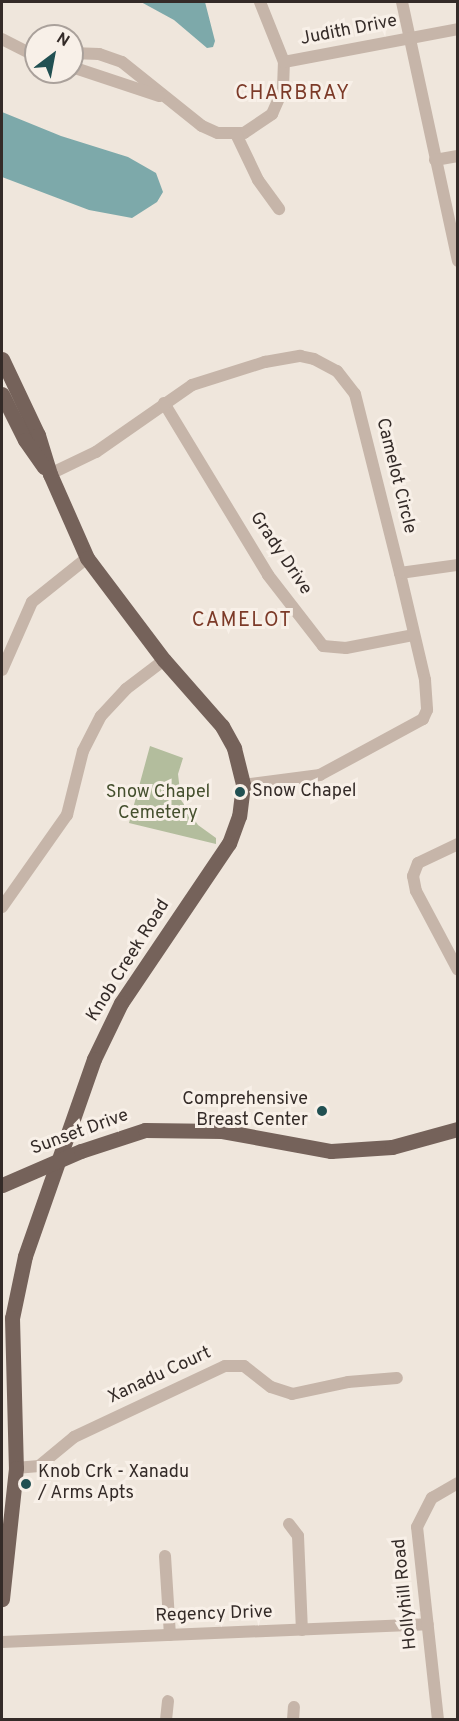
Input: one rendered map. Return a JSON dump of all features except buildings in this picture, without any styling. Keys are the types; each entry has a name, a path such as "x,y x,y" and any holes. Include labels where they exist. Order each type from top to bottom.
{"main road":[{"name":"Knob Creek Road","path":"2,359 38,435 50,474 87,558 164,660 229,736 243,785 239,816 229,843 121,1002 94,1059 61,1159 25,1256 7,1316 16,1468 2,1599"},
{"path":"13,382 15,398 5,411 26,418 38,435"},
{"name":"Knob Creek Road","path":"2,394 5,411 50,474"},
{"name":"Sunset Drive","path":"2,1185 61,1159 145,1130 222,1131 331,1151 399,1145 458,1129"}],"street":[{"path":"84,53 99,54 122,63 202,126 236,134 258,126 272,114 281,97 284,62 261,2"},
{"path":"402,2 458,261"},
{"name":"Judith Drive","path":"284,62 458,28"},
{"path":"2,39 24,50"},
{"path":"84,71 167,98"},
{"path":"236,134 258,180 279,209"},
{"path":"435,160 458,156"},
{"name":"Camelot Circle","path":"50,474 96,452 192,385 265,362 300,356 332,367 346,381 361,409 428,695 423,719 320,775 243,785"},
{"name":"Grady Drive","path":"164,403 268,575 323,645 346,648 413,635"},
{"path":"2,670 32,602 87,558"},
{"path":"400,573 458,565"},
{"path":"2,907 67,815 83,752 101,716 126,689 164,660"},
{"path":"458,844 426,858 414,869 416,891 458,970"},
{"name":"Xanadu Court","path":"16,1468 39,1466 79,1434 225,1366 244,1366 271,1387 292,1394 348,1382 397,1378"},
{"name":"Hollyhill Road","path":"438,1719 417,1527 432,1498 458,1482"},
{"path":"289,1524 298,1536 302,1630"},
{"path":"165,1556 170,1635"},
{"name":"Regency Drive","path":"2,1642 428,1624"},
{"path":"166,1719 168,1701"}],"green space":[{"name":"Snow Chapel Cemetery","path":"150,746 183,758 178,774 181,800 198,825 216,838 216,844 129,823"}],"water":[{"path":"141,2 205,2 215,41 213,47 207,48 174,20"},
{"path":"2,112 61,136 128,157 156,173 163,192 157,202 132,218 89,210 2,177"}],"place":[{"name":"Snow Chapel","path":"240,792"},
{"name":"Comprehensive Breast Center","path":"322,1111"},
{"name":"Knob Crk - Xanadu / Arms Apts","path":"26,1484"}],"district":[{"name":"CHARBRAY","path":"293,94"},
{"name":"CAMELOT","path":"242,621"}]}
